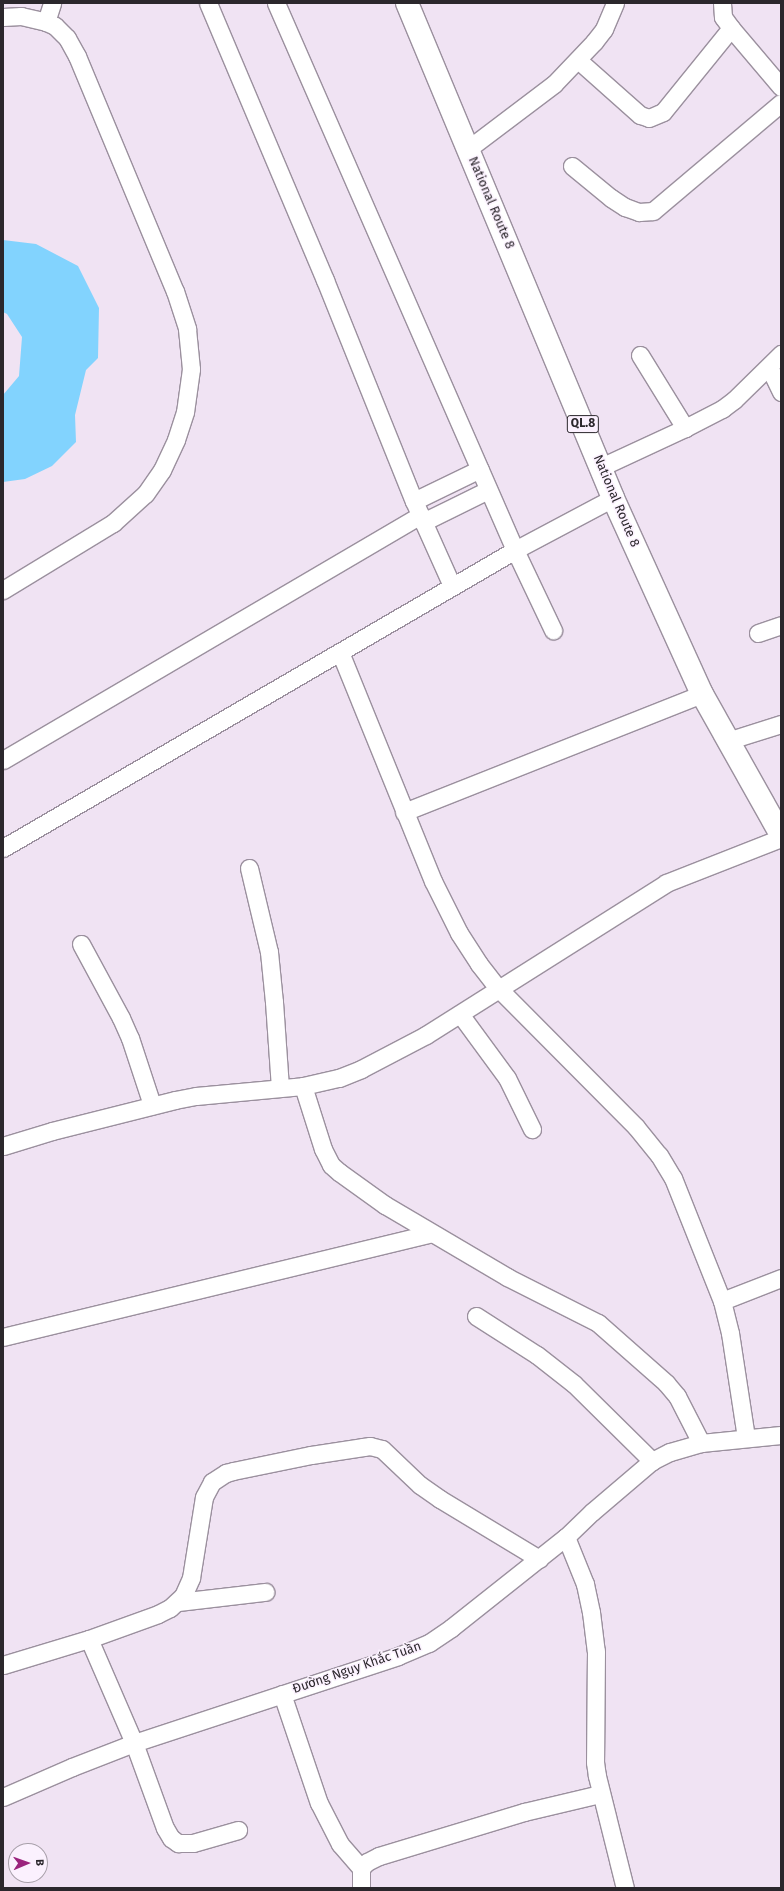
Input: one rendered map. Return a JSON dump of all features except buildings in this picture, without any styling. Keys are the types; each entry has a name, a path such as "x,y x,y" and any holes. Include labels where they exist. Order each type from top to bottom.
{"highway":[{"name":"National Route 8","path":"407,3 614,498 702,694 781,837"}],"street":[{"path":"46,22 52,3"},
{"path":"208,3 325,280 419,513 452,586"},
{"path":"276,3 488,490 553,630"},
{"path":"468,149 495,127 537,98 554,84 578,60 604,29 616,3"},
{"path":"722,3 723,17 781,87"},
{"path":"3,17 23,9 62,32 77,56 176,291 190,346 189,390 176,440 162,470 145,494 113,523 3,590"},
{"path":"578,60 640,115 650,118 655,117 663,112 731,28"},
{"path":"572,166 611,198 625,207 639,212 653,211 781,103"},
{"path":"601,467 722,409 781,354"},
{"path":"640,355 685,428"},
{"path":"769,366 781,392"},
{"path":"3,760 419,513 480,469"},
{"path":"419,513 488,490"},
{"path":"3,848 452,586 515,550 614,498"},
{"path":"758,633 781,625"},
{"path":"340,652 433,881 460,933 479,964 498,988 624,1114 659,1155 673,1178 722,1300 730,1333 746,1438"},
{"path":"404,812 702,694"},
{"path":"727,741 781,724"},
{"path":"3,1146 152,1105 196,1096 303,1086 339,1078 361,1069 426,1035 498,988 666,884 781,837"},
{"path":"249,868 269,952 280,1088"},
{"path":"81,944 130,1038 152,1105"},
{"path":"460,1014 507,1078 532,1129"},
{"path":"303,1086 323,1149 331,1165 354,1184 385,1205 432,1233 507,1277 598,1323 670,1387 683,1407 701,1443"},
{"path":"3,1337 432,1233"},
{"path":"722,1300 781,1278"},
{"path":"476,1316 537,1355 574,1384 652,1461"},
{"name":"Đường Ngụy Khắc Tuần","path":"3,1797 72,1767 134,1743 398,1656 429,1643 451,1628 566,1537 592,1512 652,1461 670,1452 701,1443 781,1435"},
{"path":"178,1602 191,1578 204,1497 212,1482 226,1473 233,1471 363,1446 382,1449 420,1485 468,1517 539,1558"},
{"path":"566,1537 585,1584 595,1633 595,1762 600,1794 625,1888"},
{"path":"3,1666 89,1639 158,1614 178,1602 266,1592"},
{"path":"89,1639 134,1743 165,1828 171,1838 178,1843 193,1843 238,1830"},
{"path":"282,1694 322,1809 340,1844 361,1868 361,1888"},
{"path":"361,1868 367,1862 379,1856 482,1824 600,1794"}],"water":[{"path":"3,240 36,244 78,266 99,308 98,358 86,370 75,415 76,442 52,466 25,479 3,482 3,395 19,376 22,337 7,314 3,312"}]}
